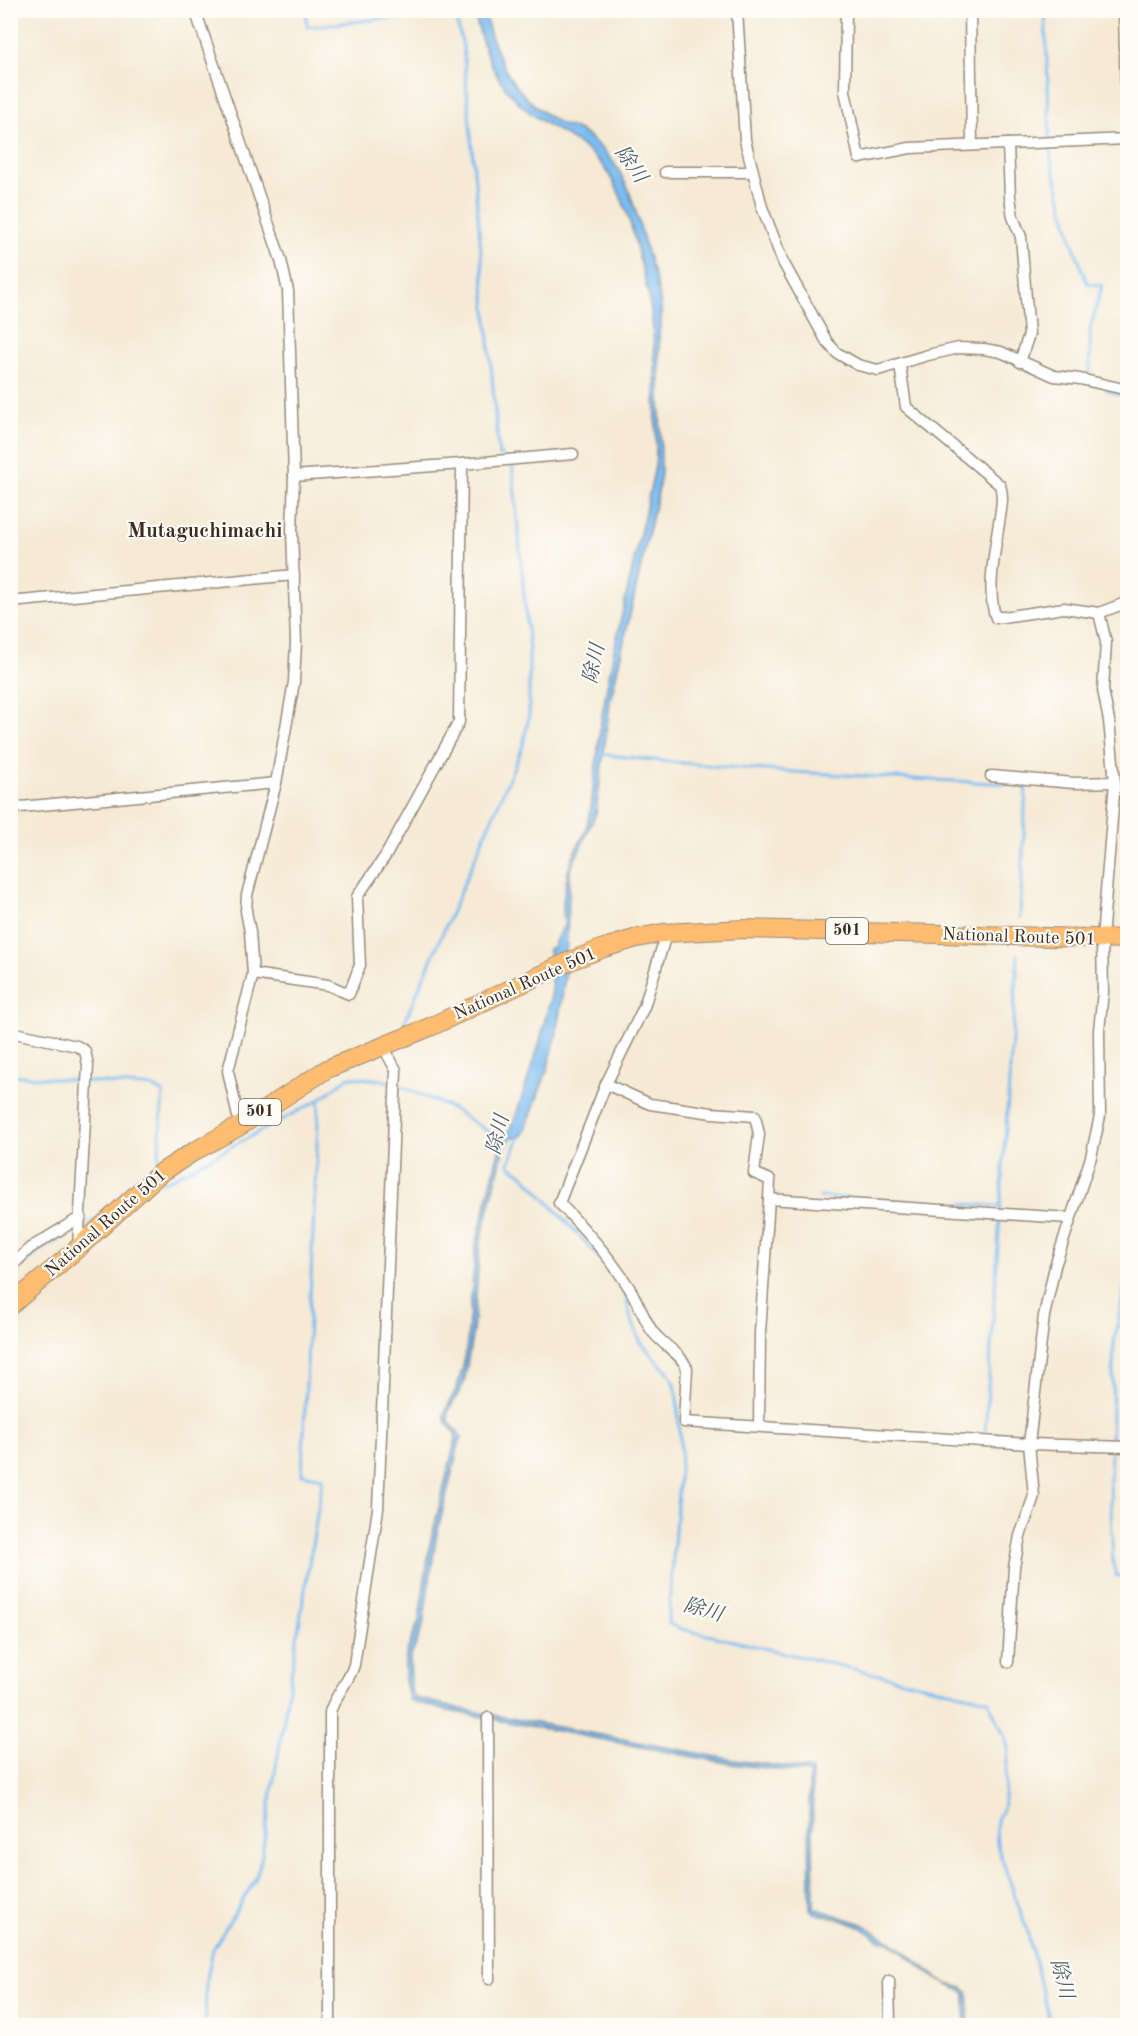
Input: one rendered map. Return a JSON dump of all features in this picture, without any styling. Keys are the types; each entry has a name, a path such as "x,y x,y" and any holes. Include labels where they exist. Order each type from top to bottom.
{"highway":[{"name":"National Route 501","path":"10,1306 159,1174 240,1126 327,1069 430,1027 570,961 604,948 663,933 745,929 1128,939"}],"street":[{"path":"195,10 281,260 288,291 294,476 292,531 296,642 294,682 276,783 246,911 253,974 228,1071 240,1126"},
{"path":"737,10 745,140 762,207 783,262 826,342 837,353 858,365 878,370 959,348 1000,352 1054,376 1080,379 1128,390"},
{"path":"846,10 845,92 859,158 910,148 1127,139 1124,10"},
{"path":"970,10 972,145"},
{"path":"1008,144 1013,217 1022,237 1029,334 1020,362"},
{"path":"665,172 752,172"},
{"path":"900,365 906,407 1000,485 1004,495 994,555 992,588 996,618 1064,608 1099,613 1128,602"},
{"path":"294,476 573,454"},
{"path":"253,974 328,985 349,994 360,965 357,897 386,855 459,722 462,464"},
{"path":"10,602 294,575"},
{"path":"1008,1662 1014,1567 1020,1536 1034,1496 1029,1444 1034,1418 1044,1316 1055,1266 1093,1149 1100,1116 1099,1030 1103,992 1102,939 1115,782 1109,721 1103,690 1106,642 1099,613"},
{"path":"991,776 1074,783 1115,782"},
{"path":"10,808 276,783"},
{"path":"663,933 664,941 644,1007 606,1084 559,1203 595,1240 615,1266 653,1332 684,1361 687,1368 684,1422 1029,1444 1128,1447"},
{"path":"10,1032 77,1046 85,1051 88,1065 78,1248"},
{"path":"330,2025 330,1712 334,1698 350,1679 354,1665 378,1509 396,1070 383,1046"},
{"path":"606,1084 650,1104 712,1113 755,1116 759,1134 754,1173 770,1180 760,1333 759,1426"},
{"path":"769,1199 1070,1218"},
{"path":"10,1268 30,1248 81,1217"},
{"path":"488,1718 489,1979"},
{"path":"890,1981 890,2025"}],"water":[{"path":"484,10 500,60 517,87 528,99 560,124 580,131 596,143 618,169 630,195 660,302 661,472 610,702 596,813 570,871 565,977 556,1036 548,1067 526,1129 521,1137 512,1137 504,1149 480,1243 473,1331 464,1383 448,1412 448,1420 461,1436 436,1538 423,1625 410,1659 412,1695 461,1709 734,1760 812,1770 814,1908 863,1924 892,1941 944,1983 963,1988 969,1999 968,2025 965,2025 963,1991 951,1987 931,1976 889,1942 879,1940 860,1927 814,1913 810,1909 809,1773 732,1764 444,1710 409,1700 405,1662 419,1621 430,1544 456,1438 455,1433 446,1423 444,1414 457,1387 463,1367 476,1244 499,1151 515,1118 539,1045 552,992 549,948 553,948 564,926 563,902 568,871 585,832 591,808 602,714 655,467 656,453 652,316 632,229 622,200 601,163 583,147 533,115 520,104 501,81 487,55 474,11"}],"waterway":[{"path":"306,10 307,27 454,11 463,46 499,456 502,455"},
{"path":"1045,10 1050,140"},
{"path":"1050,146 1051,160 1072,241 1087,283 1102,286 1090,330 1090,378"},
{"path":"1107,390 1128,398"},
{"path":"404,1023 523,746 529,715 529,649 512,461"},
{"path":"601,754 760,770 1026,785 1020,918"},
{"path":"1000,1211 1018,955"},
{"path":"10,1075 152,1087 163,1092 158,1166"},
{"path":"161,1184 319,1100 349,1077 383,1080 391,1083"},
{"path":"398,1085 451,1108 505,1142"},
{"path":"205,2026 206,1984 213,1949 256,1878 261,1860 323,1478 302,1474 319,1100"},
{"name":"除川","path":"518,1135 509,1165 523,1175 611,1270"},
{"path":"820,1197 1001,1206"},
{"path":"985,1432 1000,1217"},
{"path":"82,1227 98,1219"},
{"path":"10,1276 40,1250 76,1230"},
{"path":"1128,1270 1114,1342 1110,1481 1113,1564 1116,1576 1128,1575"},
{"name":"除川","path":"624,1287 630,1316 640,1341 666,1369 675,1384 677,1397 681,1453 668,1623 677,1628 988,1700 1008,1749 1003,1810 996,1826 997,1845 1027,1930 1051,2026"}],"district":[{"name":"Mutaguchimachi","path":"205,531"}]}
